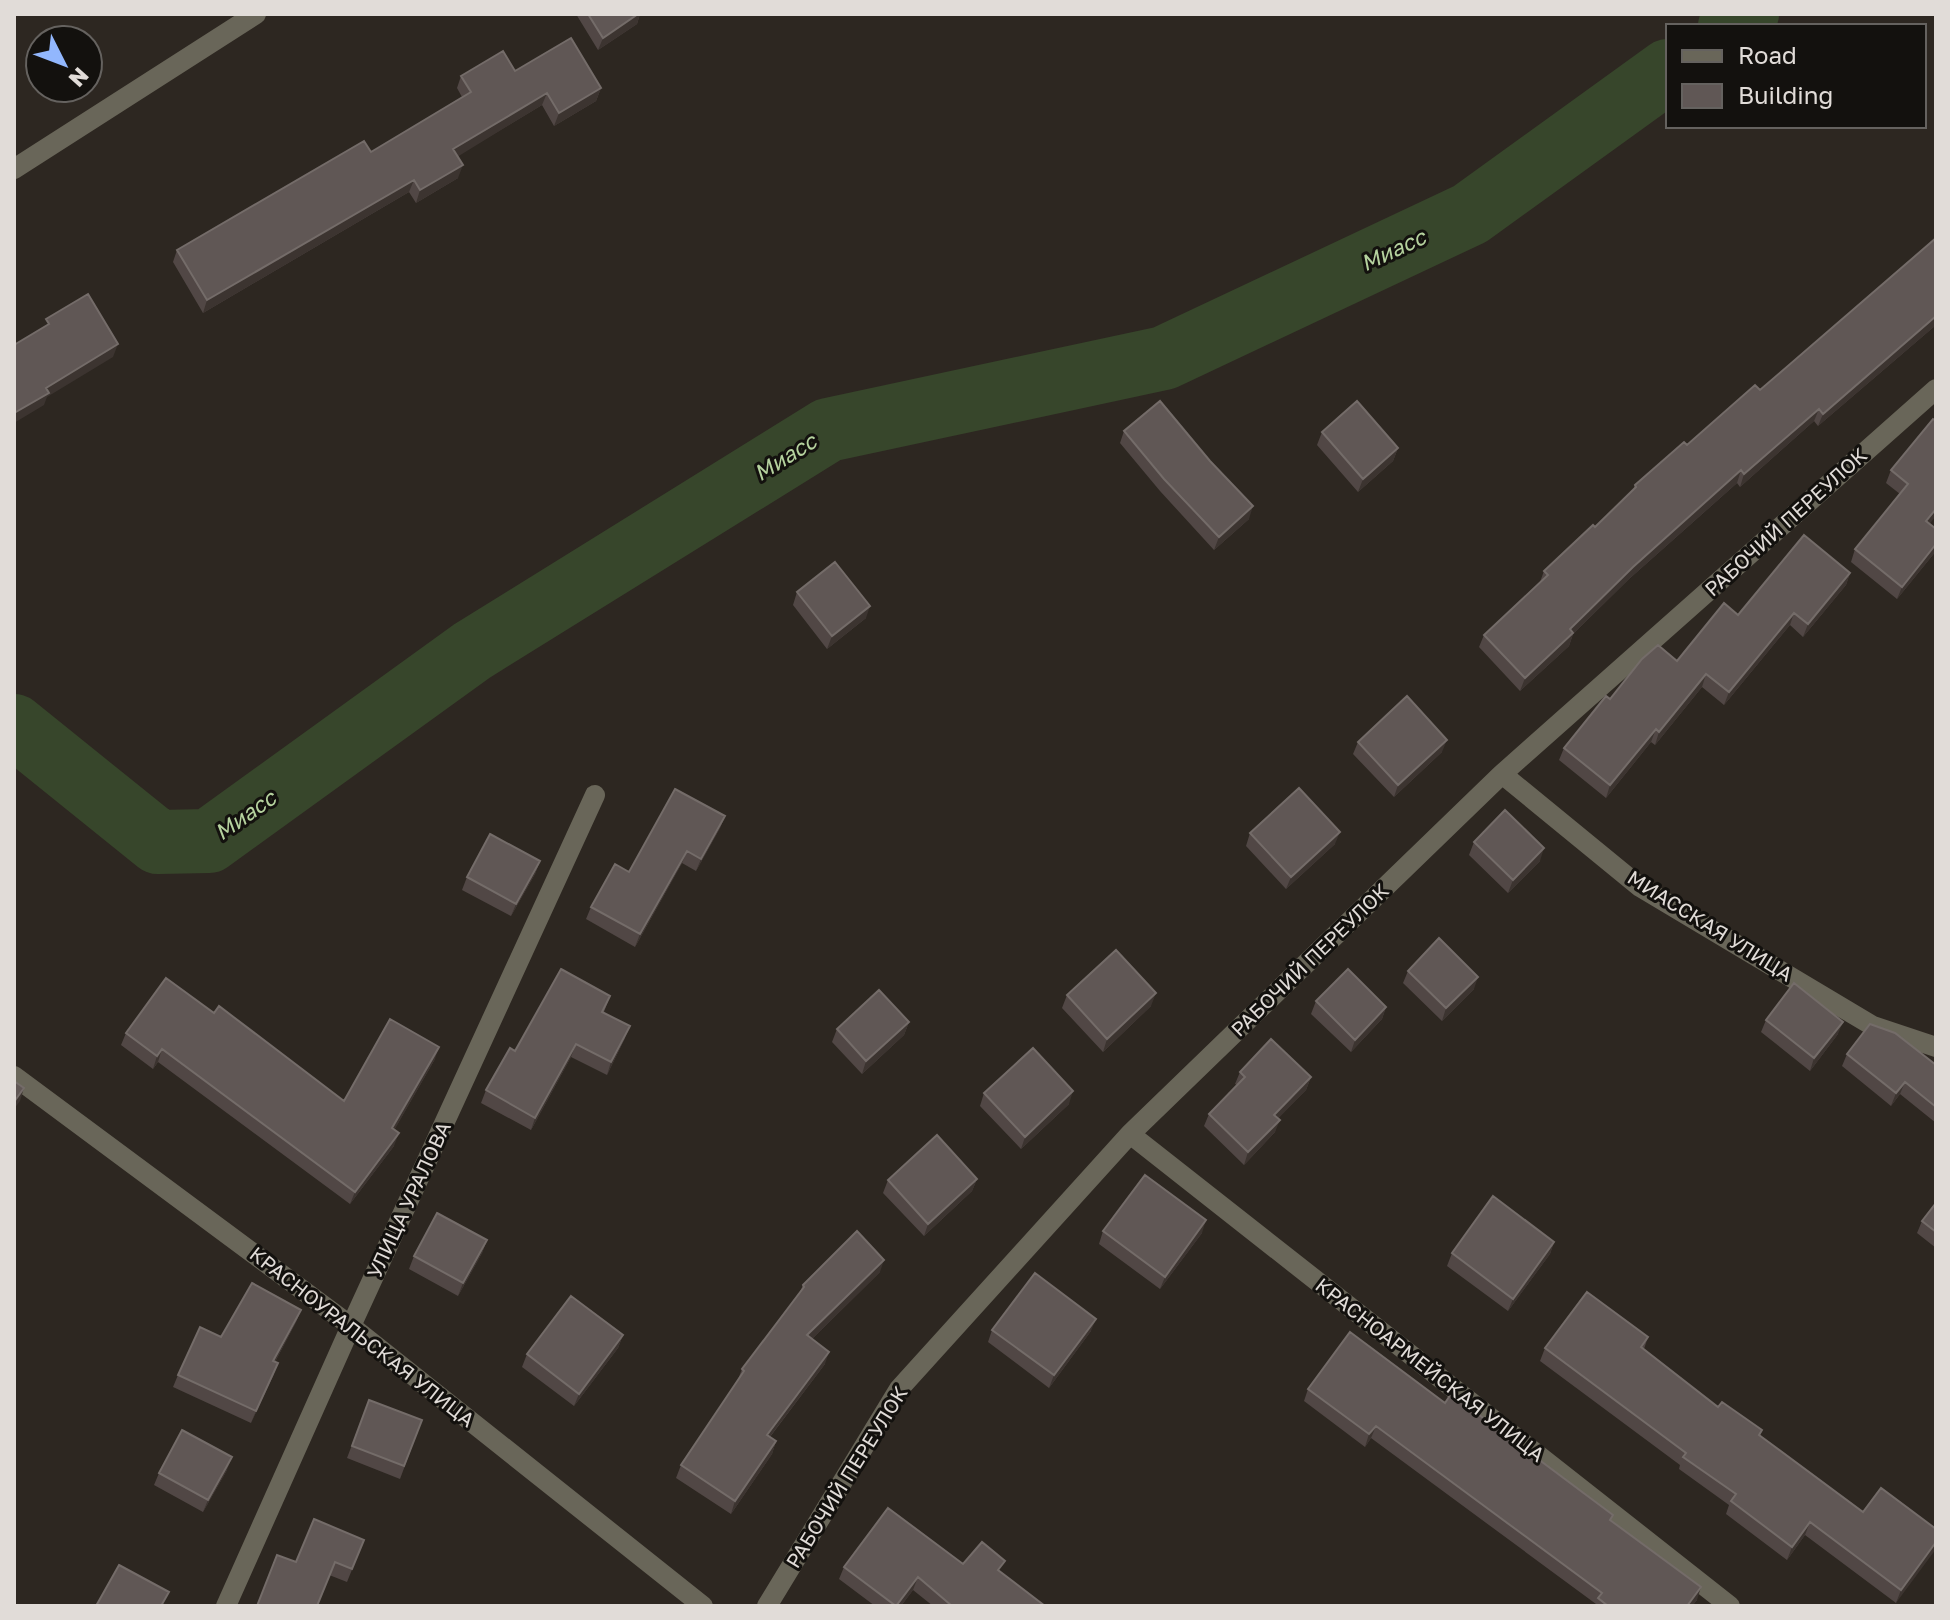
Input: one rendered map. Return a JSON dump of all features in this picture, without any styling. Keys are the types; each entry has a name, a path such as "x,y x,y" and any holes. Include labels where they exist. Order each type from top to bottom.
{"street":[{"path":"14,169 256,14"},
{"name":"РАБОЧИЙ ПЕРЕУЛОК","path":"767,1606 899,1389 1130,1134 1502,774 1936,389"},
{"name":"МИАССКАЯ УЛИЦА","path":"1502,774 1640,887 1873,1026 1936,1047"},
{"name":"УЛИЦА УРАЛОВА","path":"226,1606 595,795"},
{"name":"КРАСНОУРАЛЬСКАЯ УЛИЦА","path":"14,1076 351,1326 703,1606"},
{"name":"КРАСНОАРМЕЙСКАЯ УЛИЦА","path":"1130,1134 1730,1606"}],"building":[{"path":"588,14 638,14 603,38"},
{"path":"571,38 601,88 559,113 547,93 453,149 463,165 420,190 414,180 207,300 177,250 364,141 371,152 471,92 461,76 503,51 515,71"},
{"path":"1936,238 1936,316 1823,414 1819,409 1744,474 1741,470 1633,567 1570,629 1573,633 1525,678 1484,635 1548,575 1544,571 1593,525 1595,527 1635,485 1684,442 1687,445 1755,385 1760,390"},
{"path":"88,294 118,344 46,388 49,393 14,413 14,345 49,324 46,319"},
{"path":"1160,401 1253,506 1219,537 1124,431"},
{"path":"1357,401 1398,448 1363,479 1322,432"},
{"path":"1933,419 1936,421 1936,509 1926,521 1936,529 1936,544 1902,587 1855,549 1908,484 1891,470"},
{"path":"1804,535 1850,573 1808,624 1794,613 1729,692 1706,674 1610,785 1564,748 1606,696 1610,699 1642,659 1658,645 1677,661 1724,603 1738,615"},
{"path":"835,562 870,606 832,636 797,592"},
{"path":"1407,696 1447,740 1398,785 1358,742"},
{"path":"1299,788 1340,832 1291,877 1250,833"},
{"path":"675,789 725,816 701,859 687,851 640,934 591,907 615,864 629,872"},
{"path":"1505,810 1544,848 1513,880 1474,842"},
{"path":"490,834 540,861 516,904 467,877"},
{"path":"1439,938 1478,977 1446,1008 1408,971"},
{"path":"1116,950 1156,993 1107,1039 1067,995"},
{"path":"561,969 610,996 602,1012 630,1026 611,1062 576,1044 535,1118 486,1090 510,1048 515,1051"},
{"path":"1348,969 1386,1007 1355,1040 1316,1001"},
{"path":"166,978 214,1013 219,1006 344,1101 390,1019 439,1047 392,1128 399,1133 355,1192 162,1049 157,1056 126,1033"},
{"path":"1794,983 1843,1022 1814,1058 1766,1020"},
{"path":"879,990 909,1022 866,1061 837,1029"},
{"path":"1870,1024 1895,1033 1936,1065 1936,1107 1905,1082 1896,1093 1847,1054"},
{"path":"1271,1039 1311,1077 1274,1115 1280,1120 1248,1152 1209,1114 1245,1077 1240,1072"},
{"path":"1033,1048 1073,1091 1025,1137 984,1093"},
{"path":"14,1081 24,1088 14,1102"},
{"path":"937,1135 977,1179 928,1224 888,1180"},
{"path":"1145,1175 1206,1220 1165,1277 1103,1231"},
{"path":"1493,1196 1554,1242 1513,1299 1452,1253"},
{"path":"1936,1203 1936,1232 1922,1221"},
{"path":"437,1213 487,1240 463,1283 414,1256"},
{"path":"857,1231 884,1260 807,1335 829,1352 767,1435 776,1441 735,1501 681,1465 744,1371 742,1369 803,1285"},
{"path":"1035,1273 1096,1319 1054,1375 992,1330"},
{"path":"252,1283 301,1310 273,1361 278,1363 256,1411 178,1375 200,1327 221,1337"},
{"path":"1587,1292 1648,1337 1641,1347 1718,1407 1722,1402 1762,1430 1759,1435 1863,1512 1881,1488 1936,1529 1936,1542 1901,1590 1810,1522 1792,1547 1731,1501 1736,1494 1683,1457 1686,1453 1545,1348"},
{"path":"571,1296 623,1335 579,1394 527,1354"},
{"path":"1350,1332 1445,1403 1451,1394 1613,1515 1610,1520 1701,1587 1687,1606 1608,1606 1598,1598 1602,1593 1376,1426 1369,1434 1308,1389"},
{"path":"369,1400 422,1420 404,1466 352,1446"},
{"path":"182,1430 232,1457 208,1500 159,1473"},
{"path":"888,1508 963,1564 982,1542 1005,1561 998,1570 1045,1606 952,1606 918,1577 896,1606 844,1567"},
{"path":"314,1519 364,1540 352,1569 335,1562 317,1606 257,1606 277,1555 296,1562"},
{"path":"119,1565 169,1592 161,1606 96,1606"}],"waterway":[{"name":"Миасс","path":"1733,24 1747,14"},
{"name":"Миасс","path":"14,726 158,842 209,841 472,651 828,430 1164,358 1470,214 1666,72"}]}
